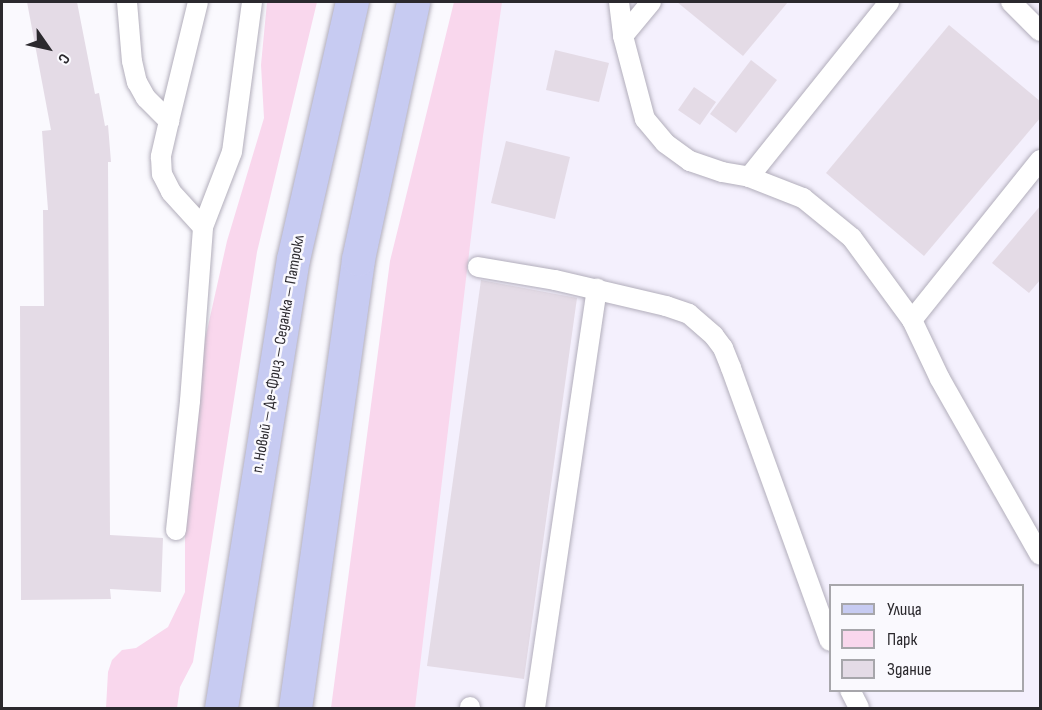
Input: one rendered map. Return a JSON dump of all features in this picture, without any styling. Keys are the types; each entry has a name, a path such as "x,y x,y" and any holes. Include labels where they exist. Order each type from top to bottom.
{"main road":[{"name":"п. Новый — Де-Фриз — Седанка — Патрокл","path":"221,708 293,259 352,2"},
{"path":"295,708 358,259 413,2"}],"lane":[{"path":"127,2 132,61 137,82 146,98 169,121"},
{"path":"198,2 161,157 162,174 171,192 203,226"},
{"path":"176,530 190,401 203,226 232,152 252,2"},
{"path":"619,2 623,36 645,119 665,143 690,160 722,172 749,177 803,198 852,238 912,320 940,379 1041,555"},
{"path":"623,36 651,2"},
{"path":"749,177 889,2"},
{"path":"1011,2 1041,31"},
{"path":"912,320 1041,160"},
{"path":"478,267 597,289 689,314 723,348 829,636"},
{"path":"535,708 597,289"},
{"path":"851,692 859,708"}],"shaded area":[{"path":"499,2 1040,2 1040,708 410,708"}],"green space":[{"path":"267,2 317,2 257,252 193,662 180,687 177,708 106,708 108,672 112,660 122,650 136,648 168,627 185,592 185,535 202,353 227,241 264,118 261,65"},
{"path":"454,2 502,2 483,136 415,708 331,708 390,261"}],"building":[{"path":"27,2 77,2 95,94 99,93 105,126 108,125 111,162 108,162 110,535 163,538 161,592 110,589 111,599 21,600 20,306 44,306 43,210 48,210 42,131 51,130"},
{"path":"677,2 788,2 743,56"},
{"path":"949,25 1041,102 1041,117 924,256 826,173"},
{"path":"555,50 609,63 599,102 546,90"},
{"path":"751,60 777,80 736,133 710,114"},
{"path":"694,87 716,102 700,125 678,110"},
{"path":"506,141 570,157 555,219 491,203"},
{"path":"1041,205 1041,279 1029,293 992,263"},
{"path":"481,280 577,298 524,679 427,666"}]}
